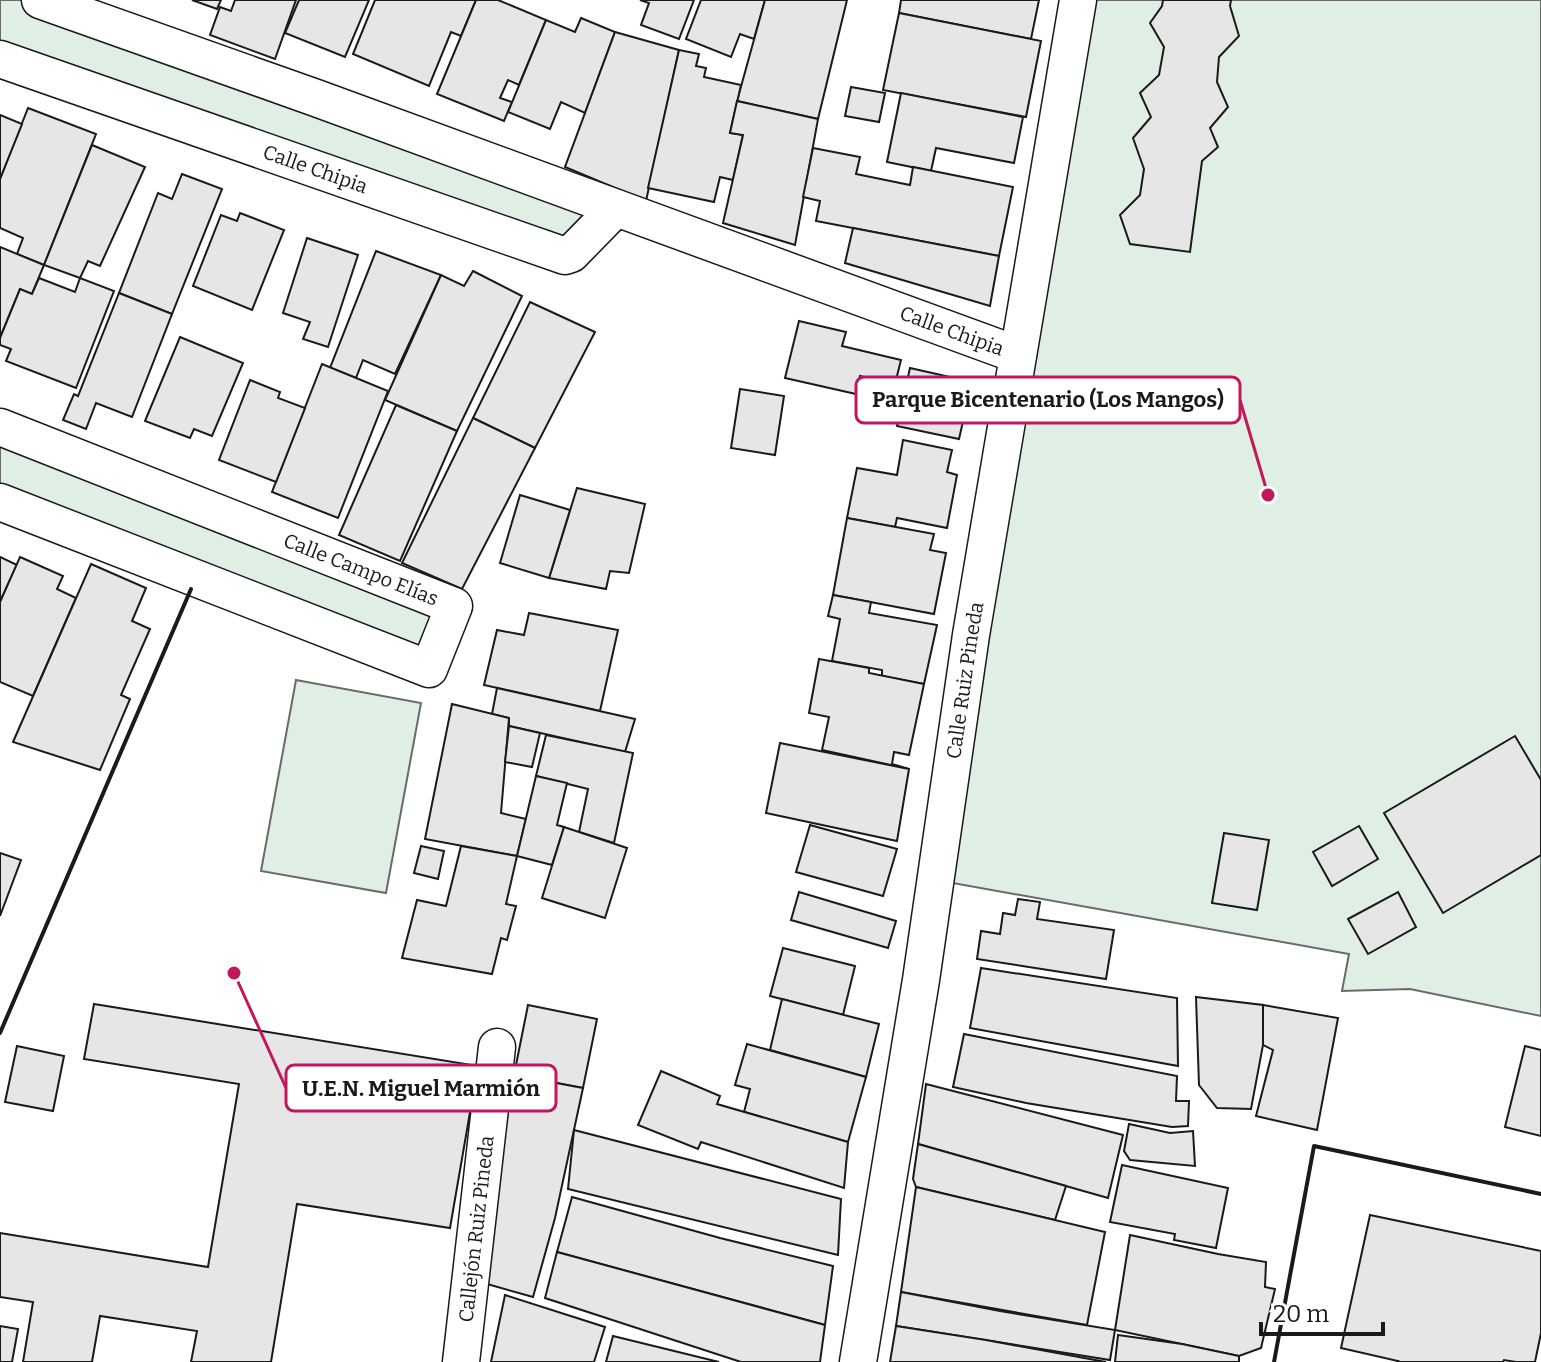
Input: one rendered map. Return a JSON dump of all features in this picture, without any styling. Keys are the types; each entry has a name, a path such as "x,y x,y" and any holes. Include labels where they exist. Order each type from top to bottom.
{"street":[{"name":"Calle Chipia","path":"40,0 1018,355"},
{"name":"Calle Ruiz Pineda","path":"858,1362 921,980 971,635 1078,0"},
{"name":"Calle Chipia","path":"0,59 565,256 571,254 616,208"},
{"name":"Calle Campo Elías","path":"0,427 454,606 429,669 0,502"},
{"name":"Callejón Ruiz Pineda","path":"461,1362 497,1047"}],"green space":[{"path":"0,0 40,0 616,208 560,255 0,59"},
{"path":"1078,0 1541,0 1541,1016 1410,989 1342,991 1349,954 936,880"},
{"path":"0,427 454,606 429,669 0,502"},
{"path":"296,680 421,703 386,893 261,871"}],"building":[{"path":"192,0 221,0 217,9"},
{"path":"235,0 296,0 275,59 210,35 220,7 231,11"},
{"path":"299,0 369,0 345,57 285,33"},
{"path":"375,0 476,0 461,36 451,32 429,86 353,54"},
{"path":"476,0 498,0 546,20 519,85 508,80 500,98 512,102 504,121 437,94"},
{"path":"640,0 694,0 679,39 641,25 649,3"},
{"path":"701,0 765,0 754,39 740,34 731,57 686,39"},
{"path":"765,0 847,0 818,119 737,101"},
{"path":"901,0 1039,0 1031,39 899,13"},
{"path":"1163,0 1231,0 1239,36 1219,57 1217,82 1228,107 1210,128 1218,147 1202,161 1190,252 1130,244 1120,215 1140,195 1144,169 1133,138 1151,117 1140,93 1159,75 1164,47 1150,23"},
{"path":"899,13 1041,41 1026,117 883,90"},
{"path":"581,18 615,32 585,113 561,102 550,129 508,112 546,20 575,32"},
{"path":"615,32 679,50 646,201 565,167"},
{"path":"679,50 699,54 696,66 706,68 704,77 741,85 730,133 743,135 733,180 720,177 714,202 648,188"},
{"path":"851,87 885,93 879,122 845,116"},
{"path":"901,93 1023,117 1014,163 936,148 931,171 887,162"},
{"path":"737,101 818,119 795,245 723,223 743,135 730,133"},
{"path":"28,108 96,134 44,265 17,254 23,238 0,228 0,179"},
{"path":"0,115 22,124 0,179"},
{"path":"92,145 145,167 100,266 88,261 80,278 44,265"},
{"path":"813,148 860,157 856,174 910,185 913,167 1013,187 999,256 816,221 820,201 803,197"},
{"path":"182,174 222,189 172,314 119,293 158,193 172,199"},
{"path":"240,213 284,230 252,310 193,286 221,215 237,221"},
{"path":"853,228 999,256 990,306 845,263"},
{"path":"307,238 358,255 328,347 303,339 310,322 283,313"},
{"path":"0,247 44,265 32,294 20,289 0,338"},
{"path":"376,251 441,275 395,374 363,360 356,378 330,368"},
{"path":"473,271 522,296 457,431 385,400 441,275 464,286"},
{"path":"39,278 75,292 80,278 114,291 76,388 6,361 11,349 0,345 20,289 32,294"},
{"path":"119,293 172,314 132,417 96,403 86,429 63,420 74,394 78,396"},
{"path":"530,302 595,332 535,448 473,418"},
{"path":"799,321 846,332 842,346 901,360 895,384 860,376 856,394 785,378"},
{"path":"180,337 243,363 212,436 194,429 190,438 145,421"},
{"path":"322,364 388,391 338,518 272,492"},
{"path":"910,368 972,382 959,439 897,426"},
{"path":"250,380 280,392 278,398 305,408 276,482 219,460"},
{"path":"740,389 784,396 775,455 731,448"},
{"path":"396,405 457,431 400,561 339,535"},
{"path":"473,418 535,448 462,589 402,563"},
{"path":"903,440 952,450 947,472 957,475 947,528 897,518 895,527 847,518 857,468 897,475"},
{"path":"577,488 645,504 629,573 610,571 606,589 549,578"},
{"path":"520,495 570,510 549,578 500,563"},
{"path":"847,518 934,534 930,550 946,553 934,614 833,595"},
{"path":"0,557 17,565 0,602"},
{"path":"20,557 63,576 57,589 76,598 33,696 0,682 0,602"},
{"path":"91,564 146,588 132,621 150,629 121,695 130,699 100,770 13,742"},
{"path":"833,595 871,602 869,613 937,625 924,684 882,676 882,670 832,661 840,619 828,616"},
{"path":"529,613 618,630 600,711 484,685 497,630 524,635"},
{"path":"819,659 869,668 869,673 924,684 909,755 894,752 892,764 909,769 822,750 829,717 809,713"},
{"path":"497,688 635,719 625,752 509,726 509,718 492,714"},
{"path":"452,704 509,718 501,813 526,819 517,856 425,839"},
{"path":"509,726 540,733 532,767 505,762"},
{"path":"546,735 633,753 614,843 579,832 588,789 536,776"},
{"path":"1515,736 1541,780 1541,855 1443,913 1384,813"},
{"path":"780,743 909,769 897,841 766,813"},
{"path":"536,776 567,783 557,825 564,827 552,865 517,856"},
{"path":"810,825 897,849 883,896 796,872"},
{"path":"1359,826 1378,859 1332,886 1313,852"},
{"path":"564,827 627,848 605,918 542,898"},
{"path":"1224,833 1269,840 1257,910 1212,903"},
{"path":"421,846 444,851 438,879 414,873"},
{"path":"461,846 517,856 506,904 516,906 507,940 501,938 492,974 402,958 417,900 446,906"},
{"path":"0,853 21,860 0,916"},
{"path":"799,892 896,921 888,948 791,920"},
{"path":"1398,892 1416,927 1368,954 1348,919"},
{"path":"1018,899 1040,902 1037,919 1114,930 1106,979 977,959 981,931 1000,934 1003,913 1015,915"},
{"path":"783,948 855,966 843,1015 770,996"},
{"path":"981,968 1177,998 1178,1066 970,1028"},
{"path":"1196,997 1263,1005 1263,1045 1251,1109 1217,1108 1199,1085"},
{"path":"782,999 879,1024 866,1077 770,1050"},
{"path":"94,1004 478,1066 450,1228 297,1204 271,1362 191,1362 197,1331 100,1316 92,1362 23,1362 33,1302 0,1297 0,1233 208,1267 239,1084 84,1059"},
{"path":"528,1005 597,1019 583,1088 514,1075"},
{"path":"1263,1005 1338,1018 1317,1130 1256,1116 1273,1050 1263,1045"},
{"path":"964,1034 1177,1076 1176,1101 1189,1101 1188,1126 1172,1127 1026,1103 953,1087"},
{"path":"747,1044 866,1077 848,1142 744,1112 750,1089 735,1085"},
{"path":"17,1046 64,1056 53,1111 5,1102"},
{"path":"1525,1046 1541,1050 1541,1136 1505,1127"},
{"path":"661,1071 720,1096 717,1104 848,1142 844,1188 701,1142 698,1149 638,1125"},
{"path":"514,1075 583,1088 555,1218 533,1297 480,1282"},
{"path":"926,1084 1123,1135 1108,1198 918,1144"},
{"path":"1129,1124 1170,1133 1193,1131 1195,1166 1130,1160 1124,1151"},
{"path":"574,1130 841,1199 838,1255 568,1189"},
{"path":"918,1144 1066,1186 1055,1220 916,1187 913,1179"},
{"path":"1122,1165 1228,1188 1216,1248 1174,1240 1175,1234 1110,1222"},
{"path":"916,1187 1105,1232 1087,1325 901,1292"},
{"path":"572,1197 833,1266 825,1325 557,1252"},
{"path":"1370,1215 1541,1251 1541,1333 1535,1362 1397,1362 1341,1348"},
{"path":"1130,1235 1266,1262 1265,1287 1275,1289 1261,1348 1239,1356 1115,1330"},
{"path":"557,1252 825,1325 820,1362 741,1362 545,1298"},
{"path":"901,1292 1115,1330 1110,1360 896,1326"},
{"path":"505,1295 605,1327 594,1362 491,1362"},
{"path":"0,1326 18,1329 12,1362 0,1362"},
{"path":"896,1326 986,1340 1106,1362 890,1362"},
{"path":"1118,1335 1239,1356 1239,1362 1115,1362"},
{"path":"613,1336 719,1362 606,1362"}],"wall":[{"path":"0,1033 191,589"},
{"path":"1274,1362 1314,1146 1541,1194"}],"place":[{"name":"Parque Bicentenario (Los Mangos)","path":"1268,495"},
{"name":"U.E.N. Miguel Marmión","path":"234,973"}]}
